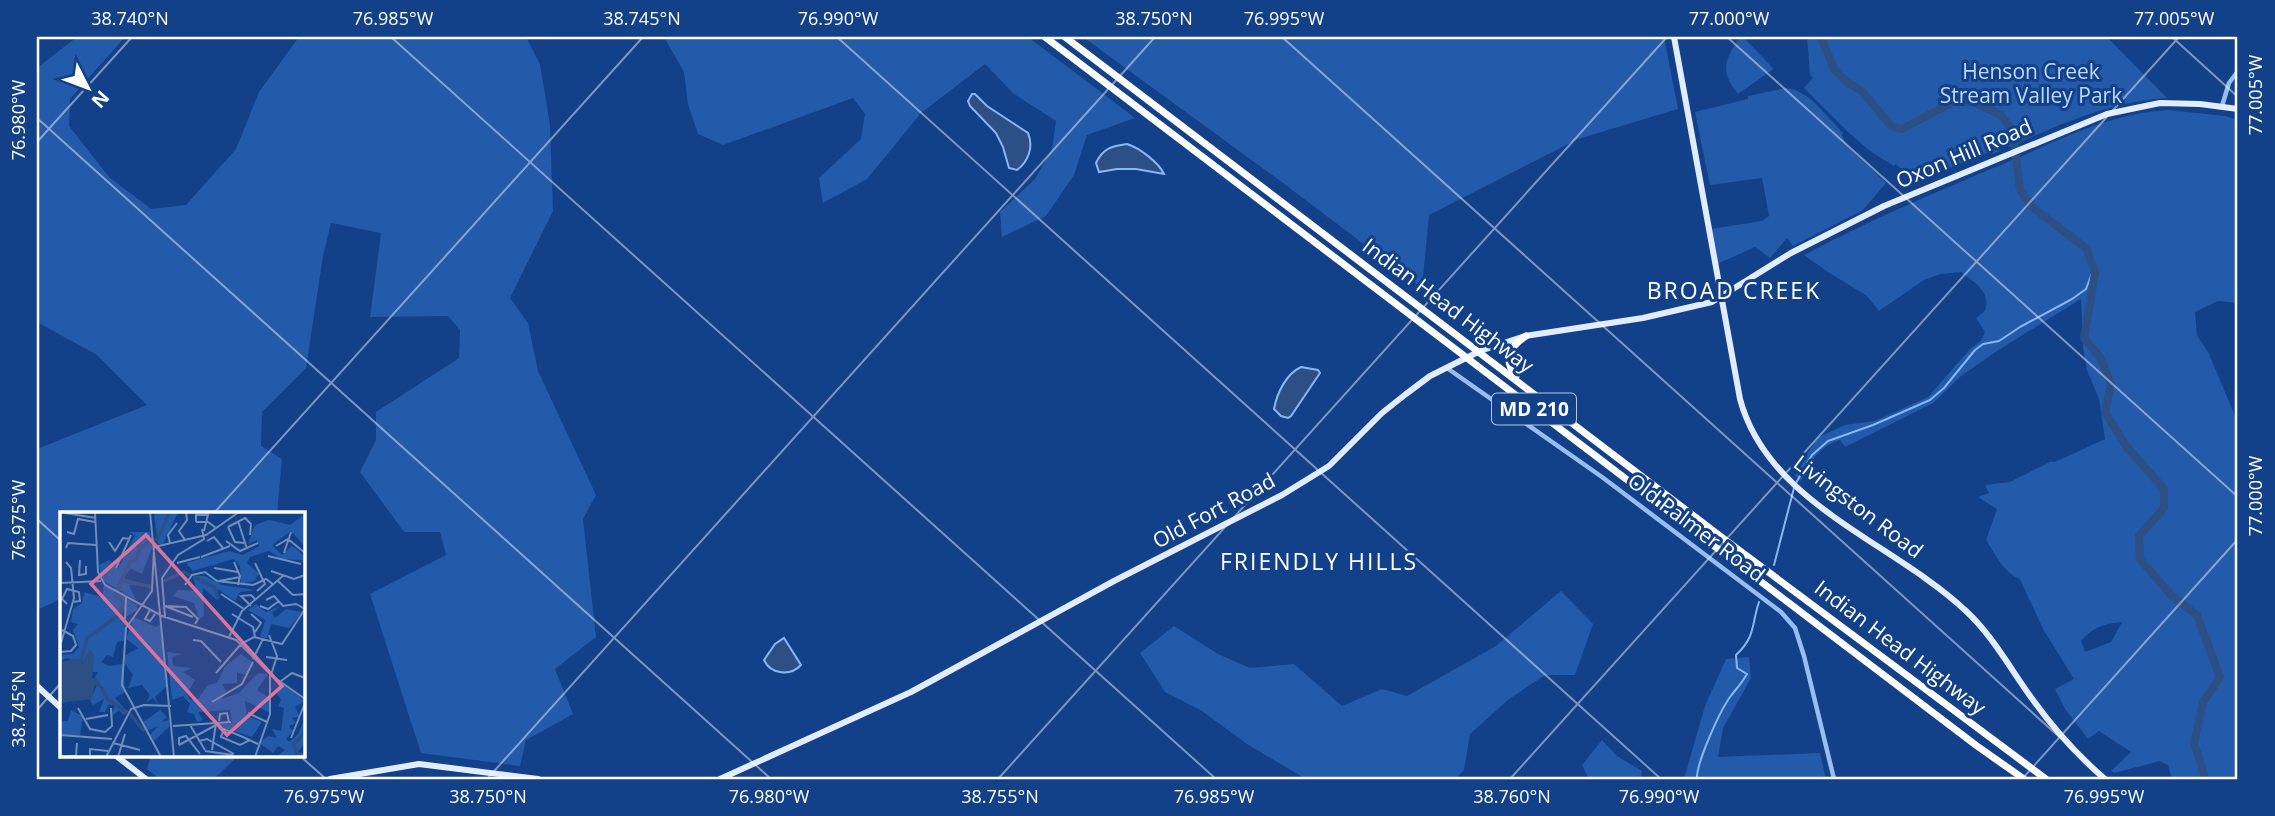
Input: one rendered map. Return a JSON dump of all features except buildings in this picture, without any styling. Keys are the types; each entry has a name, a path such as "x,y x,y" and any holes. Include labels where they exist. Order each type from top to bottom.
{"highway":[{"name":"Indian Head Highway","path":"1045,37 2024,779"},
{"name":"Indian Head Highway","path":"1065,37 1480,351 1724,540 2046,779"},
{"path":"1526,336 1510,351 1508,363 1515,375 1531,391"}],"main road":[{"name":"Livingston Road","path":"1674,37 1742,409 1762,450 1799,490 1968,612 2049,721 2105,779"},
{"name":"Oxon Hill Road","path":"1720,297 1791,253 1840,227 2089,120 2131,108 2173,103 2238,109"},
{"name":"Old Fort Road","path":"720,779 911,692 1114,581 1289,491 1329,466 1382,413 1430,376 1480,351 1526,336 1681,310 1712,302 1720,297"},
{"path":"37,686 60,707"},
{"path":"116,756 146,779"},
{"path":"330,779 419,764 538,779"}],"street":[{"path":"2222,106 2229,83 2238,71"},
{"name":"Old Palmer Road","path":"1447,368 1602,477 1791,621 1799,637 1834,779"}],"green space":[{"path":"77,37 125,37 70,99 69,126 109,177 151,209 186,205 236,149 259,92 299,37 526,37 540,64 550,125 553,211 510,298 528,323 538,371 596,495 583,519 596,637 555,669 573,714 526,740 520,766 421,753 370,594 446,555 440,532 404,532 360,472 376,440 376,412 459,358 460,330 448,316 370,317 381,233 331,223 323,256 306,368 262,412 261,446 282,459 277,512 60,512 60,599 37,610 37,449 147,405 97,355 37,322 37,68"},
{"path":"664,37 1028,37 1135,118 1087,135 1074,175 1046,216 1002,237 1000,212 1035,179 1052,149 1056,121 1014,94 985,64 921,113 867,179 823,203 819,178 861,139 865,114 853,98 723,145 698,134 688,104 684,72"},
{"path":"1083,37 1664,37 1678,109 1578,139 1429,215 1422,288"},
{"path":"1740,37 1773,68 1738,94 1728,78 1726,65"},
{"name":"Henson Creek Stream Valley Park","path":"1807,37 2107,37 2167,98 2125,104 2086,115 2009,147 2001,147 2001,150 1993,154 1990,152 1914,182 1896,164 1894,166 1870,151 1804,88 1813,78 1810,75"},
{"path":"1786,88 1802,94 1817,105 1843,133 1846,145 1886,183 1863,210 1793,246 1787,238 1770,258 1755,247 1717,264 1711,229 1762,221 1769,216 1762,178 1710,185 1695,112"},
{"path":"2169,110 2238,120 2238,303 2218,301 2195,312 2197,335 2209,354 2238,423 2238,779 2172,779 2168,765 2160,761 2114,773 2111,771 2131,752 2099,731 2088,739 2065,709 2055,689 2074,679 2043,629 2020,579 2005,568 1986,540 1997,509 1978,497 1989,493 1985,485 2010,482 2105,439 2099,399 2087,370 2083,348 2081,299 1961,376 1933,403 1845,447 1840,440 1826,446 1816,456 1801,481 1795,476 1819,437 1845,425 1875,421 1928,397 1971,348 1981,341 1985,332 1976,318 1985,311 1984,293 1961,272 1941,274 1924,280 1879,311 1867,296 1804,255 1905,206 2066,137 2106,122 2147,112","holes":["2122,622 2111,642 2085,652 2081,641 2099,627"]},
{"path":"1561,591 1593,624 1575,675 1545,675 1509,699 1470,734 1464,770 1455,779 1306,779 1247,744 1202,711 1165,692 1140,653 1174,626 1218,654 1250,668 1294,664 1342,706 1382,689 1407,696 1496,646"},
{"path":"1749,657 1751,678 1723,728 1718,757 1820,753 1826,779 1684,779 1705,706 1726,659"},
{"path":"1602,740 1617,756 1642,771 1641,779 1589,779 1582,765"},
{"path":"151,756 238,756 214,779 160,779 147,769"}],"shaded area":[{"path":"972,94 1028,133 1029,154 1017,170 1009,168 996,133 970,106 968,101"},
{"path":"1127,144 1148,156 1164,174 1136,169 1099,172 1096,163 1105,151"},
{"path":"1301,367 1318,370 1320,373 1291,416 1281,416 1274,409 1277,397 1287,379"},
{"path":"784,638 801,665 792,671 781,672 771,669 764,660 775,644"}],"waterway":[{"path":"1821,37 1834,69 1847,82 1862,91 1891,126 1902,129 1955,101 1973,102 2001,115 2013,132 2020,190 2032,207 2087,249 2095,273 2084,338 2100,357 2111,383 2105,412 2126,446 2164,489 2164,508 2139,536 2140,559 2171,595 2197,615 2220,677 2203,702 2194,743 2204,779"},
{"path":"1796,483 1812,455 1828,441 1930,400 1983,344 1999,341 2086,289 2094,268"},
{"path":"1774,565 1794,488"},
{"path":"1697,779 1700,761 1715,725 1730,697 1747,674 1737,668 1736,655 1750,636 1759,602"}],"district":[{"name":"BROAD CREEK","path":"1734,291"},
{"name":"FRIENDLY HILLS","path":"1319,562"}]}
